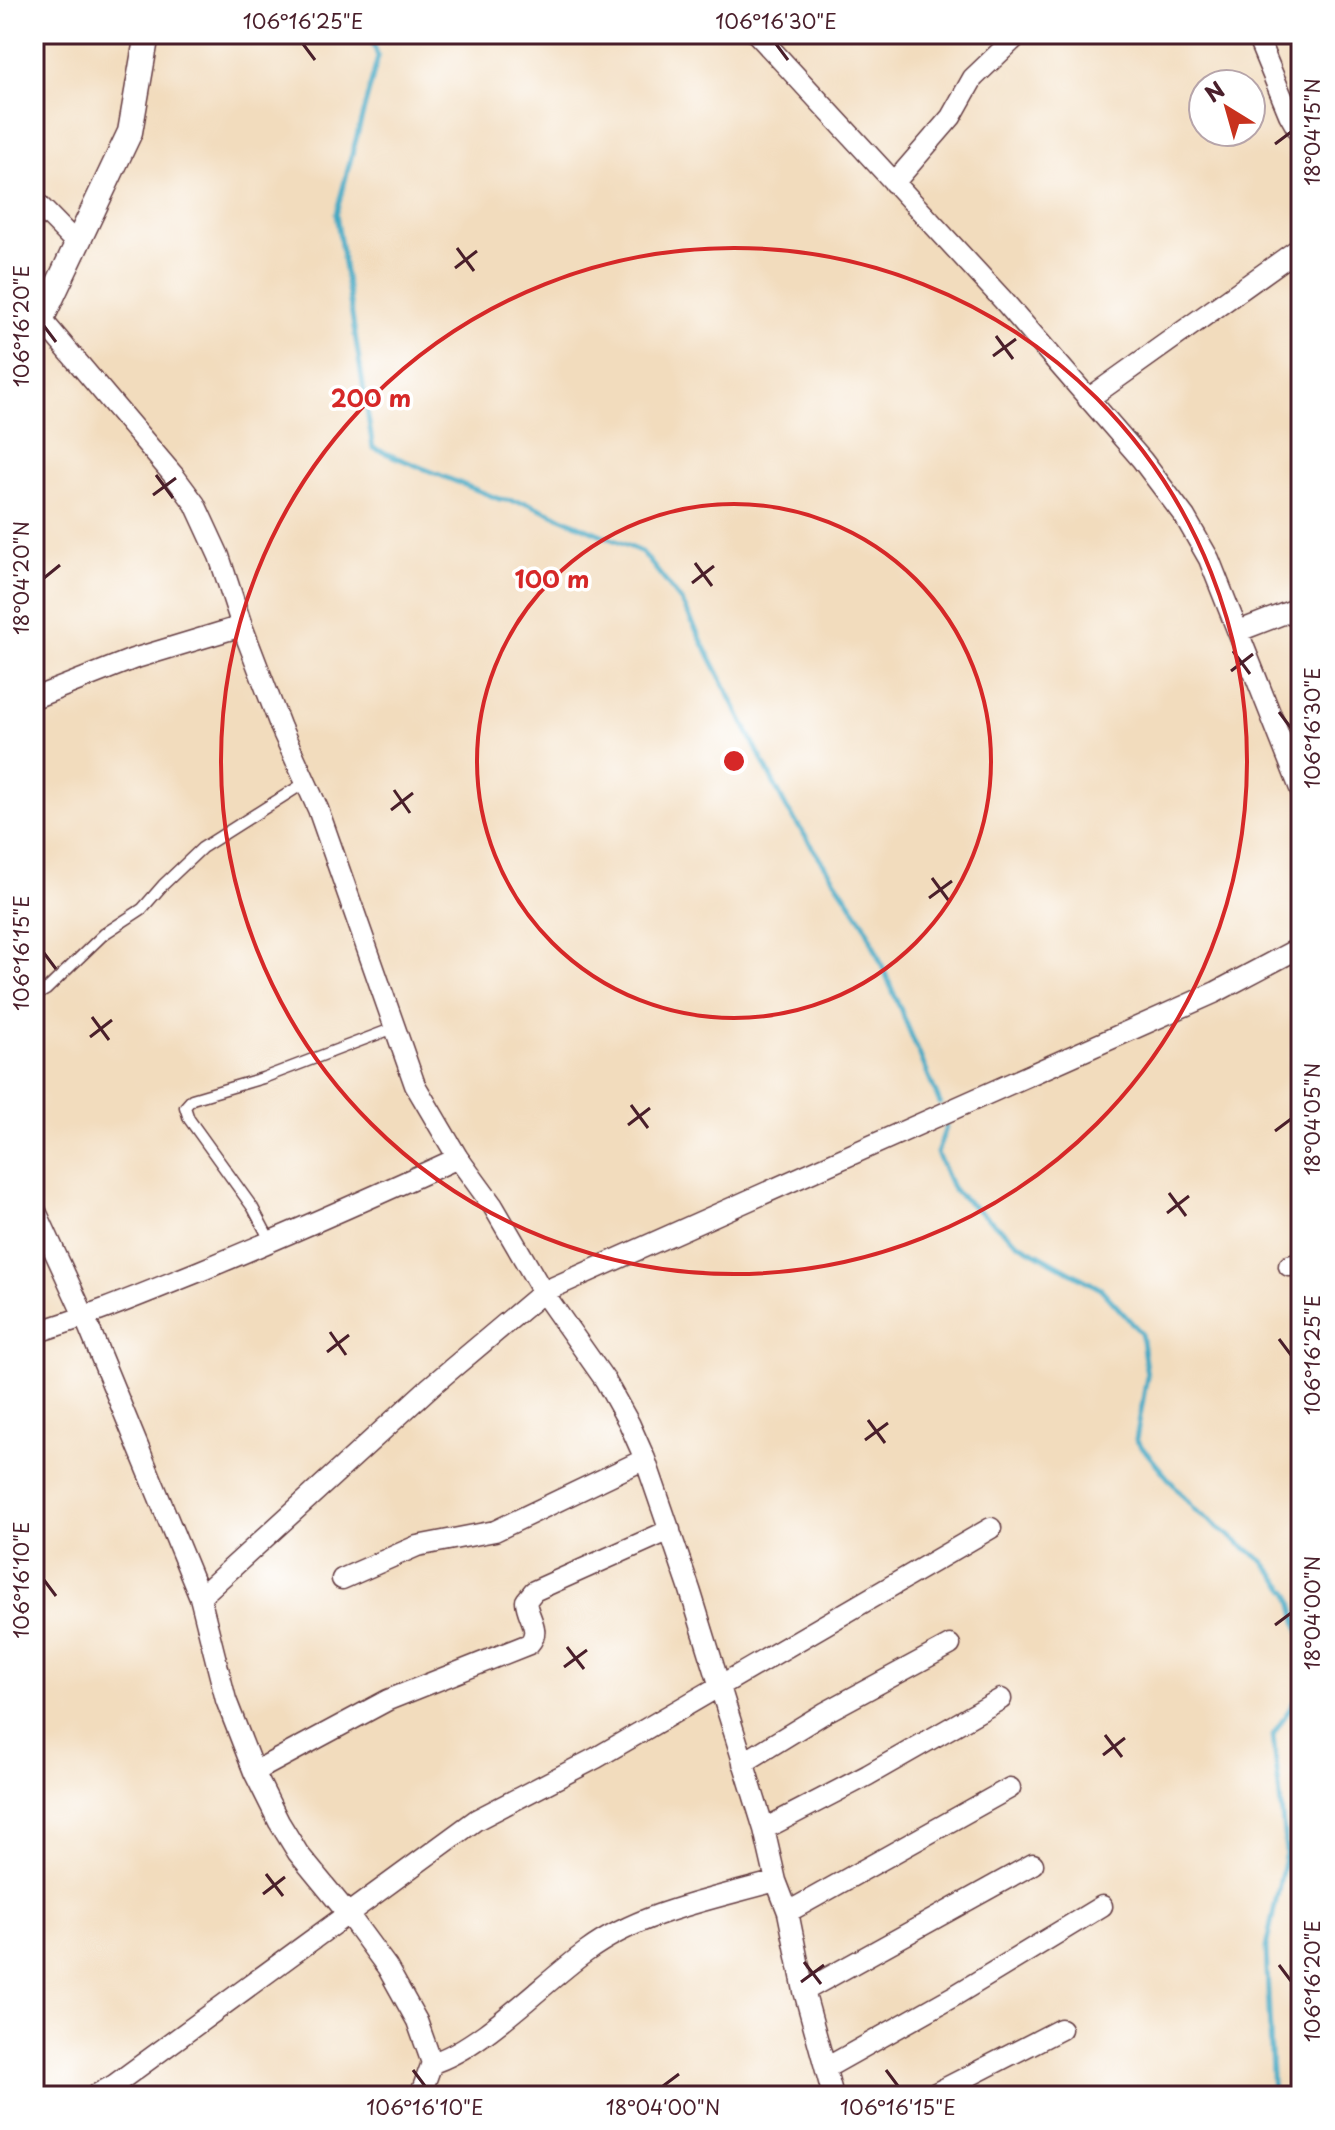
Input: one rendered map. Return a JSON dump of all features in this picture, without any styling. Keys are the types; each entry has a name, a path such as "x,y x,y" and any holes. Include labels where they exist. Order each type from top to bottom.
{"street":[{"path":"147,34 130,132 38,328 175,477 195,504 219,556 281,728 306,782 360,924 415,1085 458,1158 493,1206 543,1292 605,1380 629,1423 670,1530 764,1829 776,1881 788,1912 804,1991 833,2096"},
{"path":"757,34 1003,300 1142,460 1185,517 1209,559 1301,791"},
{"path":"894,183 951,117 973,78 1019,34"},
{"path":"1256,34 1289,114 1301,135"},
{"path":"34,200 77,244"},
{"path":"1088,399 1301,247"},
{"path":"1239,631 1301,607"},
{"path":"34,698 133,659 242,626"},
{"path":"200,1597 430,1387 543,1292 1216,992 1301,947"},
{"path":"34,1333 85,1318 271,1242 458,1158"},
{"path":"34,1207 85,1318 200,1597 226,1700 254,1772 298,1853 348,1914 417,2021 432,2063 420,2096"},
{"path":"342,1579 417,1546 495,1531 645,1459"},
{"path":"94,2096 114,2085 420,1858 476,1820 596,1758 991,1528"},
{"path":"254,1772 388,1700 529,1644 535,1638 536,1630 526,1601 534,1591 670,1530"},
{"path":"743,1763 826,1712 950,1645"},
{"path":"764,1829 868,1775 1001,1699"},
{"path":"788,1912 1010,1788"},
{"path":"804,1991 1033,1864"},
{"path":"432,2063 455,2053 486,2031 586,1951 609,1937 701,1902 776,1881"},
{"path":"826,2068 954,1996 1102,1906"},
{"path":"930,2096 1061,2029"}],"lane":[{"path":"34,997 46,990 104,934 142,909 202,848 306,782"},
{"path":"271,1242 253,1208 189,1119 185,1107 192,1099 263,1078 394,1028"}],"waterway":[{"path":"370,34 378,57 336,214 373,448 499,499 527,503 642,552 682,602 787,809 864,923 940,1103"},
{"path":"946,1127 937,1153 953,1190 1018,1243 1101,1289 1141,1333 1147,1376 1136,1440 1194,1509 1264,1562 1290,1594 1301,1636"},
{"path":"1273,2096 1266,1948 1286,1852 1273,1735 1301,1691"}]}
